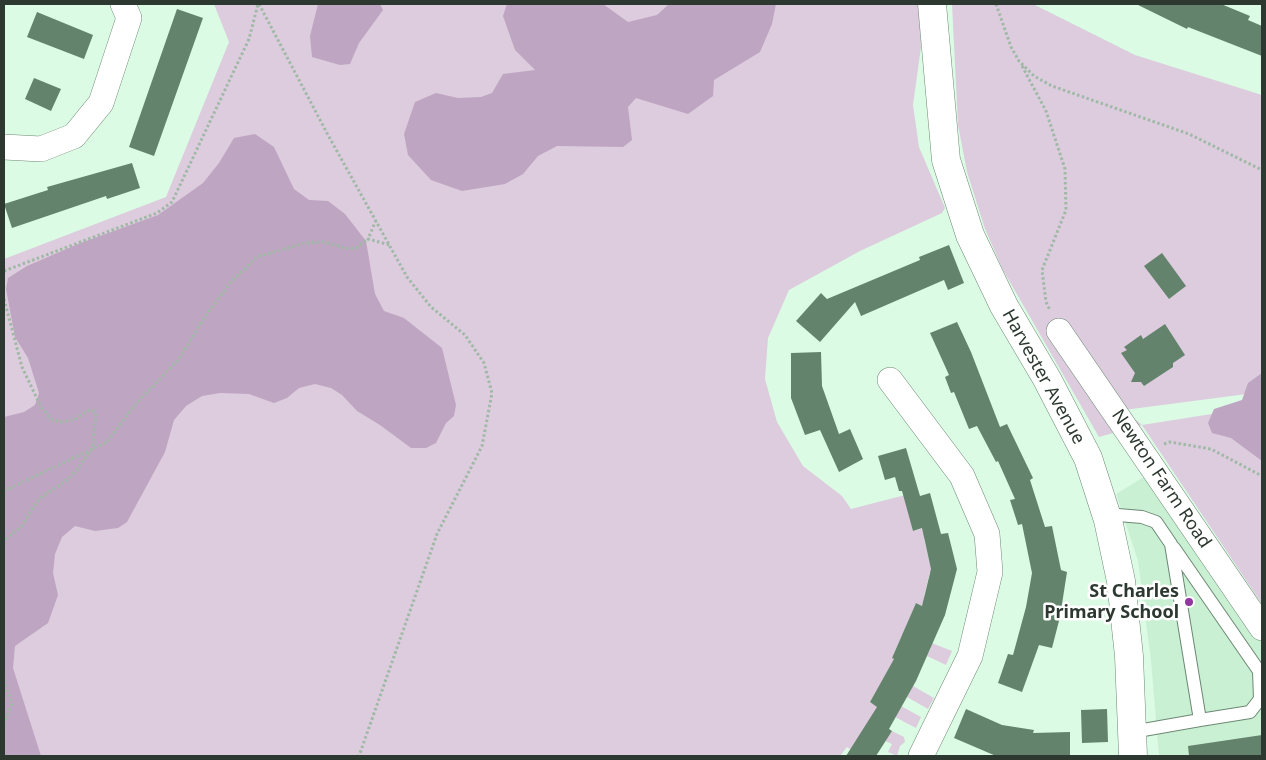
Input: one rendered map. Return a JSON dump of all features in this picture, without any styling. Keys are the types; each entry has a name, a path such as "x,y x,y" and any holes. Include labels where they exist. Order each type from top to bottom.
{"street":[{"path":"4,147 41,149 74,136 101,104 129,18 123,4"},
{"name":"Harvester Avenue","path":"932,4 946,160 970,235 1004,306 1047,379 1088,458 1108,520 1121,581 1129,656 1133,744"},
{"name":"Newton Farm Road","path":"1059,331 1262,628"},
{"path":"890,380 962,476 987,534 990,572 970,656 921,756"}],"lane":[{"path":"1108,520 1118,515 1142,517 1156,522 1259,671 1260,699 1250,712 1200,720 1133,744"},
{"path":"1171,544 1200,720"}],"path":[{"path":"259,4 328,135 407,277 431,307 465,335 484,363 492,392 482,446 437,534 358,756"},
{"path":"4,271 157,213 172,202 249,39 259,4"},
{"path":"996,4 1010,47 1046,111 1065,169 1066,210 1042,270 1046,302 1059,331"},
{"path":"1019,61 1034,76 1052,86 1189,134 1262,170"},
{"path":"4,491 107,442 134,406 179,359 206,315 230,283 250,262 266,253 305,243 323,242 349,249 356,248 368,239 376,220"},
{"path":"368,239 390,245"},
{"path":"4,298 22,367 41,407 52,419 60,422 74,420 89,410 94,411 96,423 92,449 73,474 59,486 44,495 36,503 22,526 4,541"},
{"path":"1142,450 1170,442 1210,449 1262,476"},
{"path":"4,680 12,704 4,724"}],"shaded area":[{"path":"214,4 920,4 921,47 913,105 919,147 945,208 942,213 860,251 789,290 768,338 765,379 777,422 803,466 842,496 851,509 913,493 914,531 928,526 932,537 924,539 930,563 943,575 930,572 924,596 931,610 916,603 906,626 920,633 919,638 952,651 946,665 927,656 931,648 902,635 892,658 907,665 888,671 870,702 885,711 860,752 865,756 860,756 847,747 840,756 4,756 4,259 166,197 229,42"},
{"path":"318,4 380,4 383,10 359,43 350,64 340,65 312,57 310,36"},
{"path":"507,4 603,4 628,22 657,15 669,4 776,4 772,24 760,52 714,80 713,96 688,114 636,98 628,107 632,140 623,147 557,146 538,156 523,174 505,184 462,191 431,180 408,155 404,134 415,102 436,93 458,98 481,97 492,93 503,74 535,70 515,50 503,16"},
{"path":"952,4 1033,4 1135,55 1262,95 1262,392 1124,410 1142,425 1099,437 1003,270 985,229 967,172 958,125"},
{"path":"255,134 274,147 294,189 309,200 328,201 345,214 366,241 375,294 384,311 404,318 442,348 456,405 454,416 446,423 436,443 426,448 411,448 357,411 342,395 331,388 315,384 299,388 287,398 274,403 249,394 220,393 202,396 186,406 174,420 165,452 127,522 118,528 95,531 75,526 62,537 55,554 53,573 58,595 48,623 15,646 13,668 41,756 4,756 4,417 24,412 35,405 39,393 28,358 15,337 6,289 8,278 27,266 78,244 158,215 203,183 219,163 234,138"},
{"path":"1262,373 1262,461 1231,438 1212,433 1208,423 1214,409 1242,400 1248,383"},
{"path":"1262,406 1262,604 1142,425"},
{"name":"St Charles Primary School","path":"1147,475 1262,643 1262,756 1159,756 1151,661 1138,561 1116,494"},
{"path":"913,686 934,698 928,709 907,697"},
{"path":"901,706 921,717 916,728 895,717"},
{"path":"892,731 904,737 905,742 900,746 897,756 888,752 892,744 885,741"}],"building":[{"path":"1136,4 1221,4 1250,16 1248,20 1262,26 1262,56 1188,27 1187,29"},
{"path":"177,9 203,18 154,156 129,147"},
{"path":"37,12 93,35 84,59 27,37"},
{"path":"34,78 61,89 51,111 25,99"},
{"path":"132,163 140,188 107,199 106,196 12,228 4,204 48,190 47,187"},
{"path":"949,245 964,283 948,290 944,280 861,316 855,302 820,342 796,321 821,293 827,299 920,260 919,257"},
{"path":"1162,253 1186,286 1169,299 1144,266"},
{"path":"957,322 971,352 1000,427 1007,424 1033,478 1030,480 1045,527 1052,526 1061,570 1067,572 1060,617 1052,648 1039,645 1022,692 998,683 1008,654 1013,655 1026,607 1032,573 1022,524 1018,525 1010,500 1015,499 998,461 996,462 977,426 969,429 954,392 951,393 945,377 949,375 930,333"},
{"path":"1165,324 1185,355 1173,363 1173,367 1144,386 1141,382 1131,382 1135,373 1121,353 1127,350 1124,347 1141,335 1143,339"},
{"path":"821,352 822,386 839,434 850,429 863,459 839,472 820,430 805,435 791,398 791,353"},
{"path":"906,448 920,496 930,493 941,534 948,533 957,569 945,615 916,681 889,729 892,731 876,756 846,756 877,707 870,702 894,659 892,658 916,603 922,606 931,569 922,528 913,531 902,491 899,491 895,477 885,480 878,456"},
{"path":"966,709 1002,725 1034,730 1033,733 1070,732 1070,756 996,756 954,738"},
{"path":"1107,709 1108,742 1082,743 1081,710"},
{"path":"1262,735 1262,756 1189,756 1188,746"}],"place":[{"name":"St Charles Primary School","path":"1189,602"}]}
